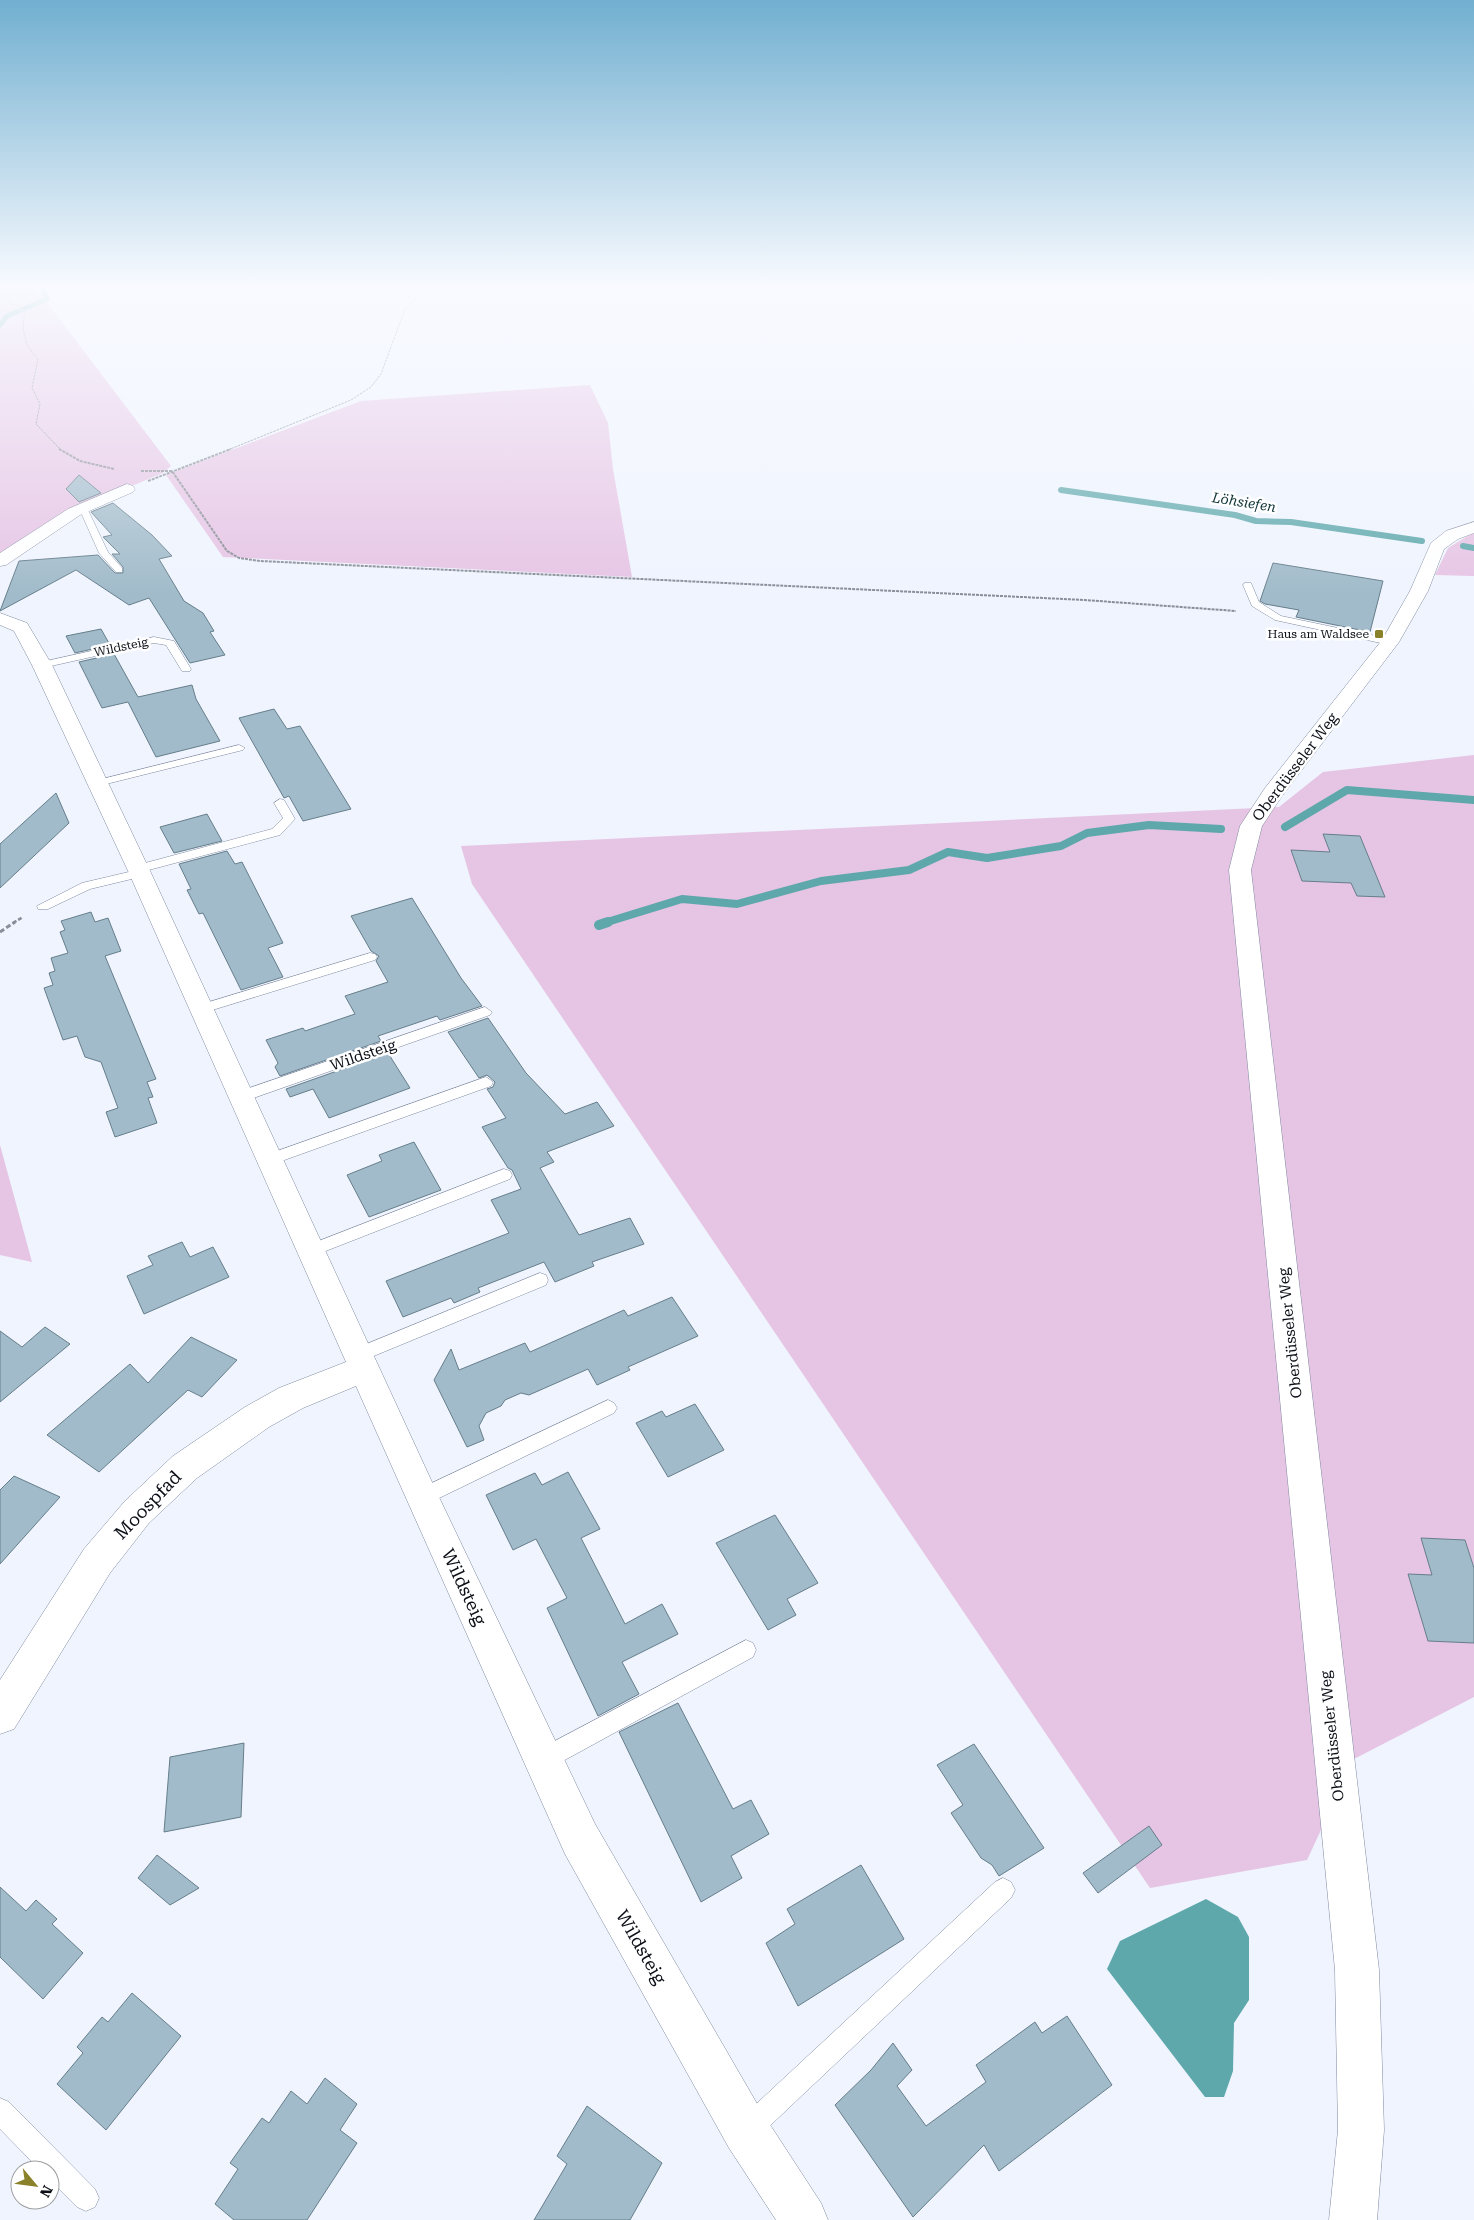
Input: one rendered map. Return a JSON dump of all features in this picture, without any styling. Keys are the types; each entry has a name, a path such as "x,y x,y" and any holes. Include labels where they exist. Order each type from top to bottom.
{"street":[{"path":"0,561 83,508 127,489"},
{"name":"Oberdüsseler Weg","path":"1353,2220 1361,2130 1357,1970 1240,870 1251,826 1273,793 1390,642 1419,591 1436,547 1452,535 1474,527"},
{"name":"Wildsteig","path":"0,618 20,627 42,665 139,871 240,1097 271,1159 422,1497 580,1839 746,2131 804,2220"},
{"name":"Moospfad","path":"0,1715 97,1561 144,1506 185,1467 257,1417 361,1362"}],"lane":[{"path":"83,508 104,552 119,570"},
{"path":"1248,584 1255,604 1269,614 1295,623 1390,642"},
{"name":"Wildsteig","path":"42,665 154,640 170,642 186,669"},
{"path":"98,783 239,748"},
{"path":"43,906 86,886 276,832 289,819 280,803"},
{"path":"201,1009 370,957"},
{"name":"Wildsteig","path":"240,1097 485,1012"},
{"path":"271,1159 486,1082"},
{"path":"312,1250 504,1175"},
{"path":"361,1362 540,1280"},
{"path":"422,1497 608,1408"},
{"path":"544,1759 746,1650"},
{"path":"746,2131 1003,1890"},
{"path":"0,2110 86,2198"}],"path":[{"path":"32,388 40,404 36,424 47,441 82,463 114,469"},
{"path":"127,489 312,417 351,400 371,388"},
{"path":"140,471 172,471"},
{"path":"172,471 227,551 239,558 274,562 631,580 1085,600 1269,614"}],"shaded area":[{"path":"0,388 112,388 171,466 163,473 69,512 0,558"},
{"path":"553,388 591,388 608,423 613,469 632,577 223,557 166,475 361,401"},
{"path":"1474,532 1474,576 1435,575 1448,548"},
{"path":"1474,755 1474,1697 1354,1759 1307,1860 1150,1888 472,884 461,846 1279,807 1323,772"},
{"path":"0,1145 32,1262 0,1255"}],"water":[{"path":"1206,1899 1238,1917 1249,1937 1249,2000 1234,2023 1233,2071 1224,2097 1205,2097 1107,1969 1120,1941"}],"building":[{"path":"79,475 101,493 79,502 66,489"},
{"path":"113,503 152,535 172,556 159,559 184,601 203,613 214,631 210,632 225,655 190,663 149,598 129,605 76,570 0,611 19,561 98,555 115,573 123,573 123,567 112,554 120,554 103,537 112,535 91,512"},
{"path":"1273,563 1383,581 1370,632 1296,617 1299,610 1265,604 1260,601"},
{"path":"101,629 110,645 75,653 66,636"},
{"path":"114,654 138,697 192,685 196,699 220,741 156,757 128,702 102,708 79,662"},
{"path":"274,709 287,729 300,726 351,809 303,821 289,796 284,798 239,718"},
{"path":"56,793 69,823 0,888 0,844"},
{"path":"207,814 222,841 174,853 160,827"},
{"path":"1323,834 1360,836 1385,897 1357,896 1351,883 1302,881 1291,850 1330,852"},
{"path":"227,851 235,864 242,862 283,943 268,948 283,977 241,990 203,913 199,914 187,890 191,889 179,864"},
{"path":"412,898 461,978 482,1006 440,1020 437,1016 378,1036 381,1041 280,1076 275,1067 278,1063 266,1040 303,1028 305,1031 355,1014 345,996 388,982 376,961 379,956 371,951 351,916"},
{"path":"91,912 95,922 108,918 121,951 105,956 156,1079 147,1082 153,1097 148,1098 157,1123 115,1137 106,1112 118,1108 101,1062 85,1057 77,1036 63,1040 44,988 53,985 49,973 55,971 51,958 68,953 60,932 65,930 61,921"},
{"path":"488,1018 526,1073 565,1114 597,1102 614,1126 547,1152 554,1162 540,1168 579,1235 630,1218 644,1244 592,1262 594,1266 555,1282 544,1262 478,1288 480,1292 454,1303 451,1298 403,1317 386,1281 509,1233 491,1200 521,1189 512,1170 508,1168 482,1127 506,1118 487,1089 493,1087 495,1082 487,1075 479,1078 448,1032"},
{"path":"388,1053 410,1088 329,1118 313,1089 290,1097 286,1089"},
{"path":"414,1142 441,1190 369,1217 347,1175 382,1161 379,1155"},
{"path":"182,1242 190,1257 213,1247 229,1277 144,1314 127,1276 153,1265 148,1256"},
{"path":"672,1297 698,1336 628,1367 630,1370 597,1385 588,1369 529,1395 521,1393 505,1400 501,1406 486,1413 479,1426 484,1440 467,1447 434,1380 451,1349 459,1370 525,1343 530,1352 624,1310 628,1316"},
{"path":"45,1327 70,1344 0,1402 0,1331 22,1347"},
{"path":"191,1337 237,1360 202,1397 188,1390 99,1472 47,1435 130,1364 148,1383"},
{"path":"695,1404 724,1450 668,1477 636,1423 662,1411 666,1417"},
{"path":"568,1472 600,1529 581,1538 625,1624 662,1604 678,1634 622,1662 639,1694 598,1716 547,1608 567,1598 536,1539 513,1550 486,1495 535,1473 542,1485"},
{"path":"14,1476 60,1497 0,1564 0,1490"},
{"path":"775,1515 818,1583 787,1599 796,1615 768,1630 716,1543"},
{"path":"1421,1538 1465,1540 1474,1568 1474,1643 1428,1641 1408,1574 1432,1575"},
{"path":"678,1703 733,1809 751,1800 769,1834 731,1856 742,1878 701,1902 619,1732"},
{"path":"244,1743 241,1817 164,1832 170,1757"},
{"path":"974,1744 1044,1848 999,1876 992,1865 981,1858 951,1813 963,1805 937,1765"},
{"path":"1149,1826 1162,1845 1098,1893 1083,1873"},
{"path":"157,1855 199,1888 170,1905 138,1878"},
{"path":"861,1865 904,1939 798,2006 766,1943 795,1924 787,1909"},
{"path":"0,1887 26,1911 36,1900 57,1919 52,1924 83,1953 43,1999 0,1957"},
{"path":"132,1993 181,2036 106,2130 57,2084 83,2053 77,2047 102,2017 108,2022"},
{"path":"1067,2016 1112,2085 999,2171 984,2145 913,2217 835,2105 871,2070 893,2043 912,2070 897,2086 926,2126 986,2082 976,2065 1035,2022 1042,2033"},
{"path":"325,2078 357,2104 340,2130 357,2143 307,2220 234,2220 215,2204 238,2169 230,2163 262,2118 269,2123 291,2091 307,2104"},
{"path":"587,2106 662,2163 630,2220 534,2220 567,2164 557,2156"}],"waterway":[{"name":"Löhsiefen","path":"1061,490 1235,515 1256,521 1291,522 1422,541"},
{"name":"Löhsiefen","path":"1463,546 1474,548"},
{"path":"1285,827 1347,790 1474,800"},
{"path":"604,923 682,899 737,904 821,881 909,870 948,852 987,858 1061,846 1087,833 1149,825 1221,829"},
{"path":"599,925 608,922"}],"place":[{"name":"Haus am Waldsee","path":"1379,634"}]}
